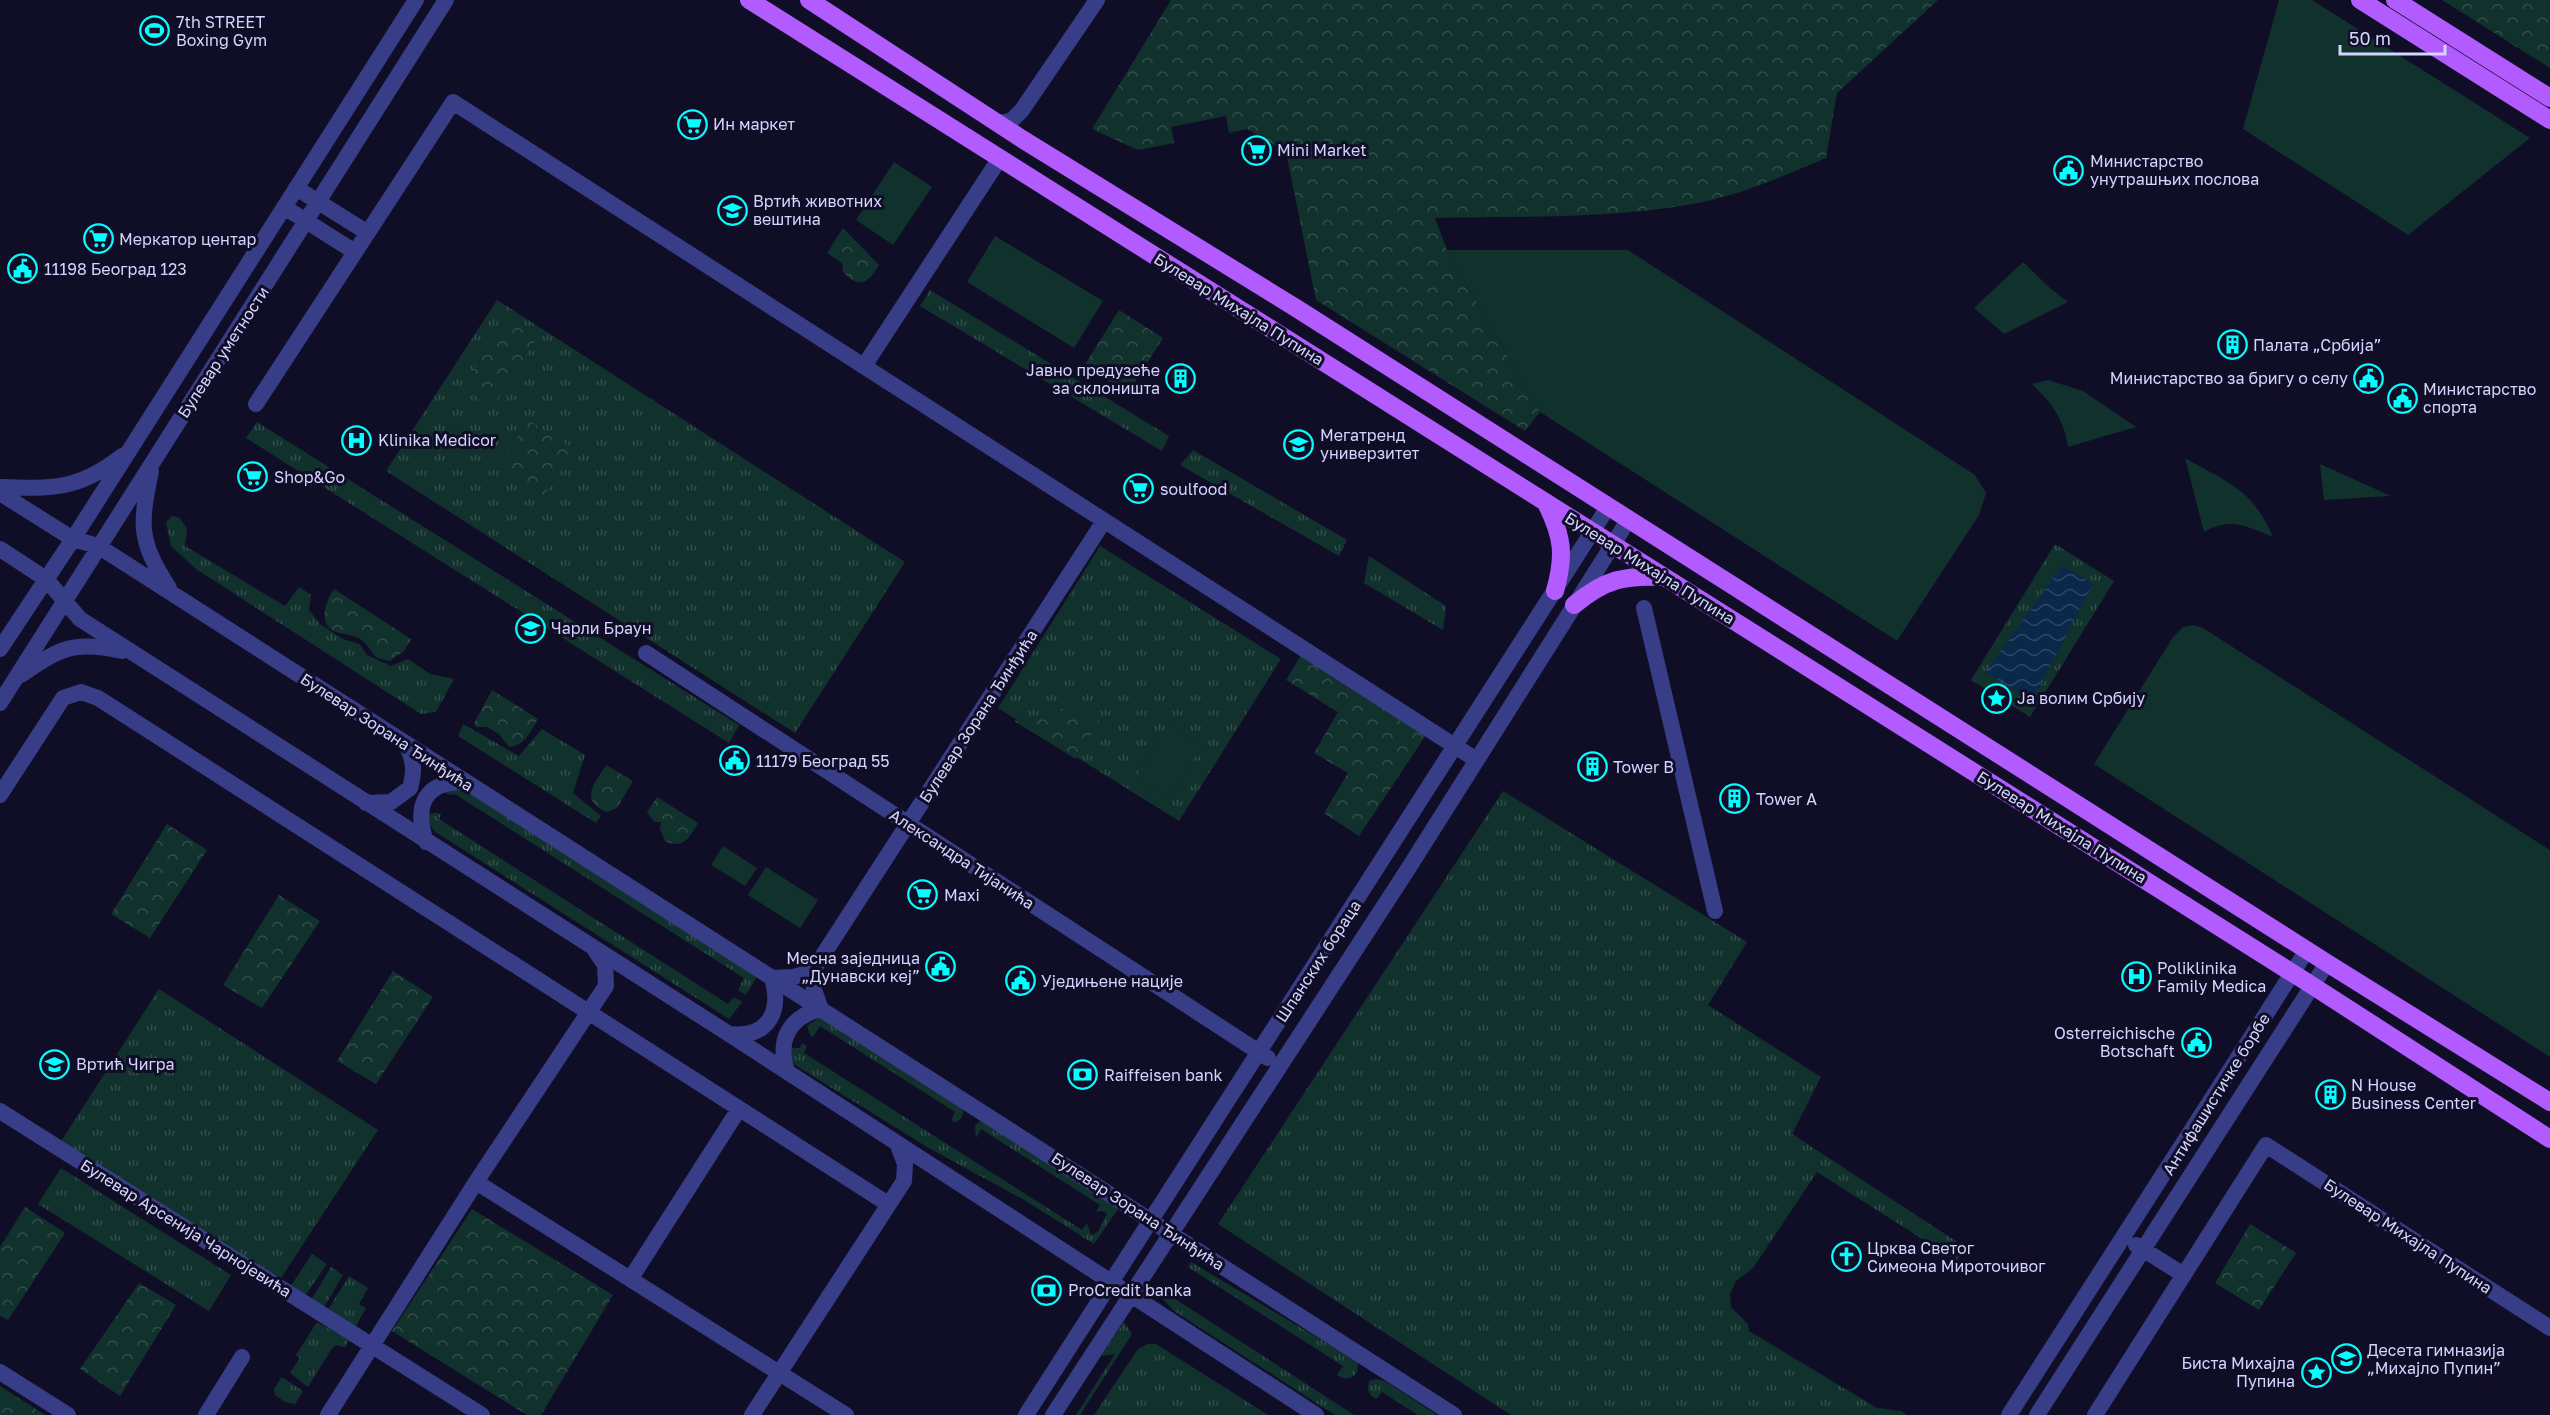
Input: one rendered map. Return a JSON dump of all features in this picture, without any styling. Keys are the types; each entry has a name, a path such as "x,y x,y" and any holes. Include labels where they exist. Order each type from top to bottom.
{"main road":[{"name":"Булевар Михајла Пупина","path":"749,0 2293,973 2550,1139"},
{"name":"Булевар Михајла Пупина","path":"809,0 1022,139 1296,308 2327,963 2550,1102"},
{"path":"2360,0 2550,120"},
{"path":"2395,0 2550,98"},
{"path":"1545,502 1558,527 1561,542 1562,565 1555,591"},
{"path":"1574,605 1608,582 1634,576 1665,577"},
{"path":"1961,764 1976,740"}],"street":[{"name":"Булевар уметности","path":"0,649 73,539 416,0"},
{"name":"Булевар уметности","path":"0,703 153,458 307,222 446,0"},
{"path":"998,123 1011,121 1022,111 1097,0"},
{"path":"256,404 453,102 1475,759"},
{"path":"1022,111 1020,121 1022,139"},
{"path":"864,366 1000,158"},
{"path":"296,188 368,233"},
{"path":"284,207 355,252"},
{"path":"0,487 32,489 79,483 111,465 129,450"},
{"path":"153,458 145,504 143,533 152,559 173,594"},
{"name":"Булевар Зорана Ђинђића","path":"0,493 73,539 98,546 1454,1415"},
{"name":"Шпанских бораца","path":"1026,1415 1608,507"},
{"name":"Шпанских бораца","path":"1053,1415 1408,868 1629,519"},
{"name":"Булевар Зорана Ђинђића","path":"812,972 1104,521"},
{"path":"0,549 46,579 80,619 787,1071 1316,1415"},
{"path":"1644,608 1715,912"},
{"path":"15,679 52,656 74,646 102,646 139,657"},
{"name":"Александра Тијанића","path":"646,653 1279,1065"},
{"path":"0,795 63,698 81,692 98,698 888,1204"},
{"path":"366,803 391,802 410,788 414,770 412,756 406,745"},
{"path":"426,842 420,819 422,806 428,795 439,786 450,782 465,782"},
{"path":"328,1415 476,1182 606,986 605,965 595,949"},
{"name":"Антифашистичке борбе","path":"2009,1415 2307,950"},
{"name":"Антифашистичке борбе","path":"2037,1415 2327,963"},
{"path":"729,1034 745,1035 769,1022 776,1002 772,978 793,977 812,972 814,990 821,1009 800,1017 791,1025 785,1036 783,1053 787,1071"},
{"path":"606,986 628,979 646,982"},
{"path":"631,1278 739,1109"},
{"name":"Булевар Арсенија Чарнојевића","path":"0,1111 482,1415"},
{"path":"897,1143 905,1164 904,1181"},
{"name":"Булевар Михајла Пупина","path":"2184,1275 2266,1145 2550,1328"},
{"path":"752,1415 904,1181 918,1173 940,1171"},
{"path":"476,1182 846,1415"},
{"path":"2095,1415 2184,1275 2124,1238"},
{"path":"206,1415 242,1357"},
{"path":"0,1372 68,1415"}],"green space":[{"path":"1171,0 1938,0 1837,93 1826,158 1741,192 1687,205 1593,215 1435,218 1447,250 1540,412 1525,431 1316,300 1286,152 1247,129 1229,133 1226,116 1171,127 1174,143 1138,150 1092,129"},
{"path":"2279,0 2312,0 2530,138 2408,235 2243,129"},
{"path":"2442,0 2550,0 2550,68"},
{"path":"894,162 932,187 893,245 856,220"},
{"path":"843,228 879,265 863,282 849,278 843,272 842,263 827,253"},
{"path":"995,236 1103,301 1074,348 967,282"},
{"path":"1447,250 1628,250 1975,475 1986,493 1979,515 1897,641 1540,412"},
{"path":"2023,262 2068,302 2004,334 1974,308"},
{"path":"930,290 1169,436 1162,451 920,306"},
{"path":"497,300 905,562 795,733 386,471"},
{"path":"1119,310 1163,338 1128,393 1084,366"},
{"path":"505,318 537,338 493,408 461,389"},
{"path":"2048,380 2083,391 2136,427 2068,447 2056,412 2032,384"},
{"path":"528,420 574,449 544,495 499,466"},
{"path":"257,422 739,725 729,743 246,438"},
{"path":"1193,450 1347,540 1339,556 1180,465"},
{"path":"2185,458 2237,488 2256,508 2273,537 2231,524 2214,527 2204,532"},
{"path":"2320,464 2391,496 2324,500"},
{"path":"172,516 180,518 187,529 185,546 285,606 299,587 311,595 309,610 320,624 343,639 359,644 367,655 391,666 408,659 430,674 454,679 436,712 421,714 196,569 171,546 166,522"},
{"path":"2055,544 2114,581 2030,717 1971,680"},
{"path":"1100,546 1281,659 1179,821 998,708"},
{"path":"1369,556 1446,606 1443,630 1364,583"},
{"path":"334,589 411,639 404,651 390,661 383,660 375,656 359,638 332,630 327,625 324,614"},
{"path":"2194,625 2203,628 2550,850 2550,1057 2094,764 2173,637 2183,627"},
{"path":"1301,655 1426,735 1359,836 1324,813 1348,773 1314,753 1338,712 1286,680"},
{"path":"492,690 538,719 527,738 515,746 509,747 499,734 487,727 476,727 474,723"},
{"path":"1074,706 1100,720 1076,759 1014,721"},
{"path":"463,724 519,756 542,729 585,755 573,793 601,816 596,823 458,736"},
{"path":"1169,724 1203,745 1168,800 1135,779"},
{"path":"606,765 633,781 617,808 607,812 598,807 591,797 594,785"},
{"path":"460,785 759,973 746,995 738,990 744,978 455,794 445,793"},
{"path":"1503,791 1747,942 1708,1005 1821,1077 1792,1134 1965,1247 1957,1261 1817,1172 1753,1268 1736,1281 1730,1294 1731,1307 1748,1324 1749,1331 1877,1408 1901,1411 1907,1415 1511,1415 1218,1224"},
{"path":"657,797 698,823 685,841 677,844 665,841 660,829 661,822 654,822 647,812"},
{"path":"429,814 441,814 439,819 728,1004 734,997 742,1002 729,1019 434,831 427,819"},
{"path":"167,824 207,850 150,938 111,914"},
{"path":"723,846 757,868 745,886 711,865"},
{"path":"766,867 818,900 800,928 748,895"},
{"path":"279,895 320,921 262,1008 223,985"},
{"path":"393,971 433,997 376,1084 337,1061"},
{"path":"159,989 378,1130 279,1281 60,1143"},
{"path":"822,1016 964,1109 962,1117 957,1122 951,1121 955,1112 820,1026 813,1037 810,1035 807,1026"},
{"path":"802,1043 807,1046 804,1053 1082,1230 1087,1223 1091,1235 1098,1232 1107,1214 1103,1211 1096,1212 1100,1205 981,1129 976,1138 975,1126 981,1120 1120,1206 1094,1244 1026,1201 927,1147 795,1065 789,1055 792,1048 800,1048"},
{"path":"61,1168 231,1275 209,1311 38,1204"},
{"path":"25,1207 65,1233 8,1320 0,1316 0,1247"},
{"path":"472,1209 613,1295 541,1415 527,1415 392,1331"},
{"path":"2250,1224 2296,1253 2259,1310 2215,1283"},
{"path":"312,1254 327,1264 305,1296 290,1287"},
{"path":"1191,1262 1355,1360 1358,1368 1354,1375 1345,1378 1337,1375 1343,1366 1188,1267"},
{"path":"331,1267 343,1275 324,1307 311,1300"},
{"path":"349,1276 368,1288 359,1304 366,1308 355,1328 327,1311"},
{"path":"139,1283 176,1305 120,1396 80,1369"},
{"path":"1170,1287 1173,1289 1169,1295 1354,1415 1335,1415 1174,1311 1163,1299"},
{"path":"317,1322 349,1340 345,1347 336,1345 332,1348 308,1387 290,1373 300,1358 296,1355"},
{"path":"1124,1322 1132,1334 1080,1415 1076,1415 1115,1354 1101,1356"},
{"path":"1148,1344 1156,1344 1268,1415 1094,1415 1138,1349"},
{"path":"282,1377 303,1391 295,1404 285,1402 275,1395 274,1389"},
{"path":"1376,1379 1385,1381 1437,1415 1418,1415 1382,1392 1376,1399 1370,1394 1368,1387 1369,1381"},
{"path":"0,1386 45,1415 0,1415"}],"water":[{"path":"2062,565 2093,584 2032,701 1986,672"}],"place":[{"name":"7th STREET Boxing Gym","path":"155,31"},
{"name":"Ин маркет","path":"692,124"},
{"name":"Mini Market","path":"1256,150"},
{"name":"Министарство унутрашњих послова","path":"2069,170"},
{"name":"Вртић животних вештина","path":"732,210"},
{"name":"Меркатор центар","path":"98,239"},
{"name":"11198 Београд 123","path":"23,269"},
{"name":"Палата „Србија”","path":"2232,345"},
{"name":"Министарство за бригу о селу","path":"2369,378"},
{"name":"Јавно предузеће за склоништа","path":"1181,379"},
{"name":"Министарство спорта","path":"2402,398"},
{"name":"Klinika Medicor","path":"357,440"},
{"name":"Мегатренд универзитет","path":"1299,444"},
{"name":"Shop&Go","path":"253,477"},
{"name":"soulfood","path":"1139,489"},
{"name":"Чарли Браун","path":"530,628"},
{"name":"Ја волим Србију","path":"1996,698"},
{"name":"11179 Београд 55","path":"735,761"},
{"name":"Tower B","path":"1592,767"},
{"name":"Tower A","path":"1735,799"},
{"name":"Maxi","path":"923,895"},
{"name":"Месна заједница „Дунавски кеј”","path":"941,967"},
{"name":"Poliklinika Family Medica","path":"2136,977"},
{"name":"Уједињене нације","path":"1020,981"},
{"name":"Osterreichische Botschaft","path":"2196,1042"},
{"name":"Вртић Чигра","path":"55,1064"},
{"name":"Raiffeisen bank","path":"1083,1075"},
{"name":"N House Business Center","path":"2330,1094"},
{"name":"Црква Светог Симеона Мироточивог","path":"1846,1257"},
{"name":"ProCredit banka","path":"1047,1290"},
{"name":"Десета гимназија „Михајло Пупин”","path":"2346,1359"},
{"name":"Биста Михајла Пупина","path":"2316,1372"}]}
